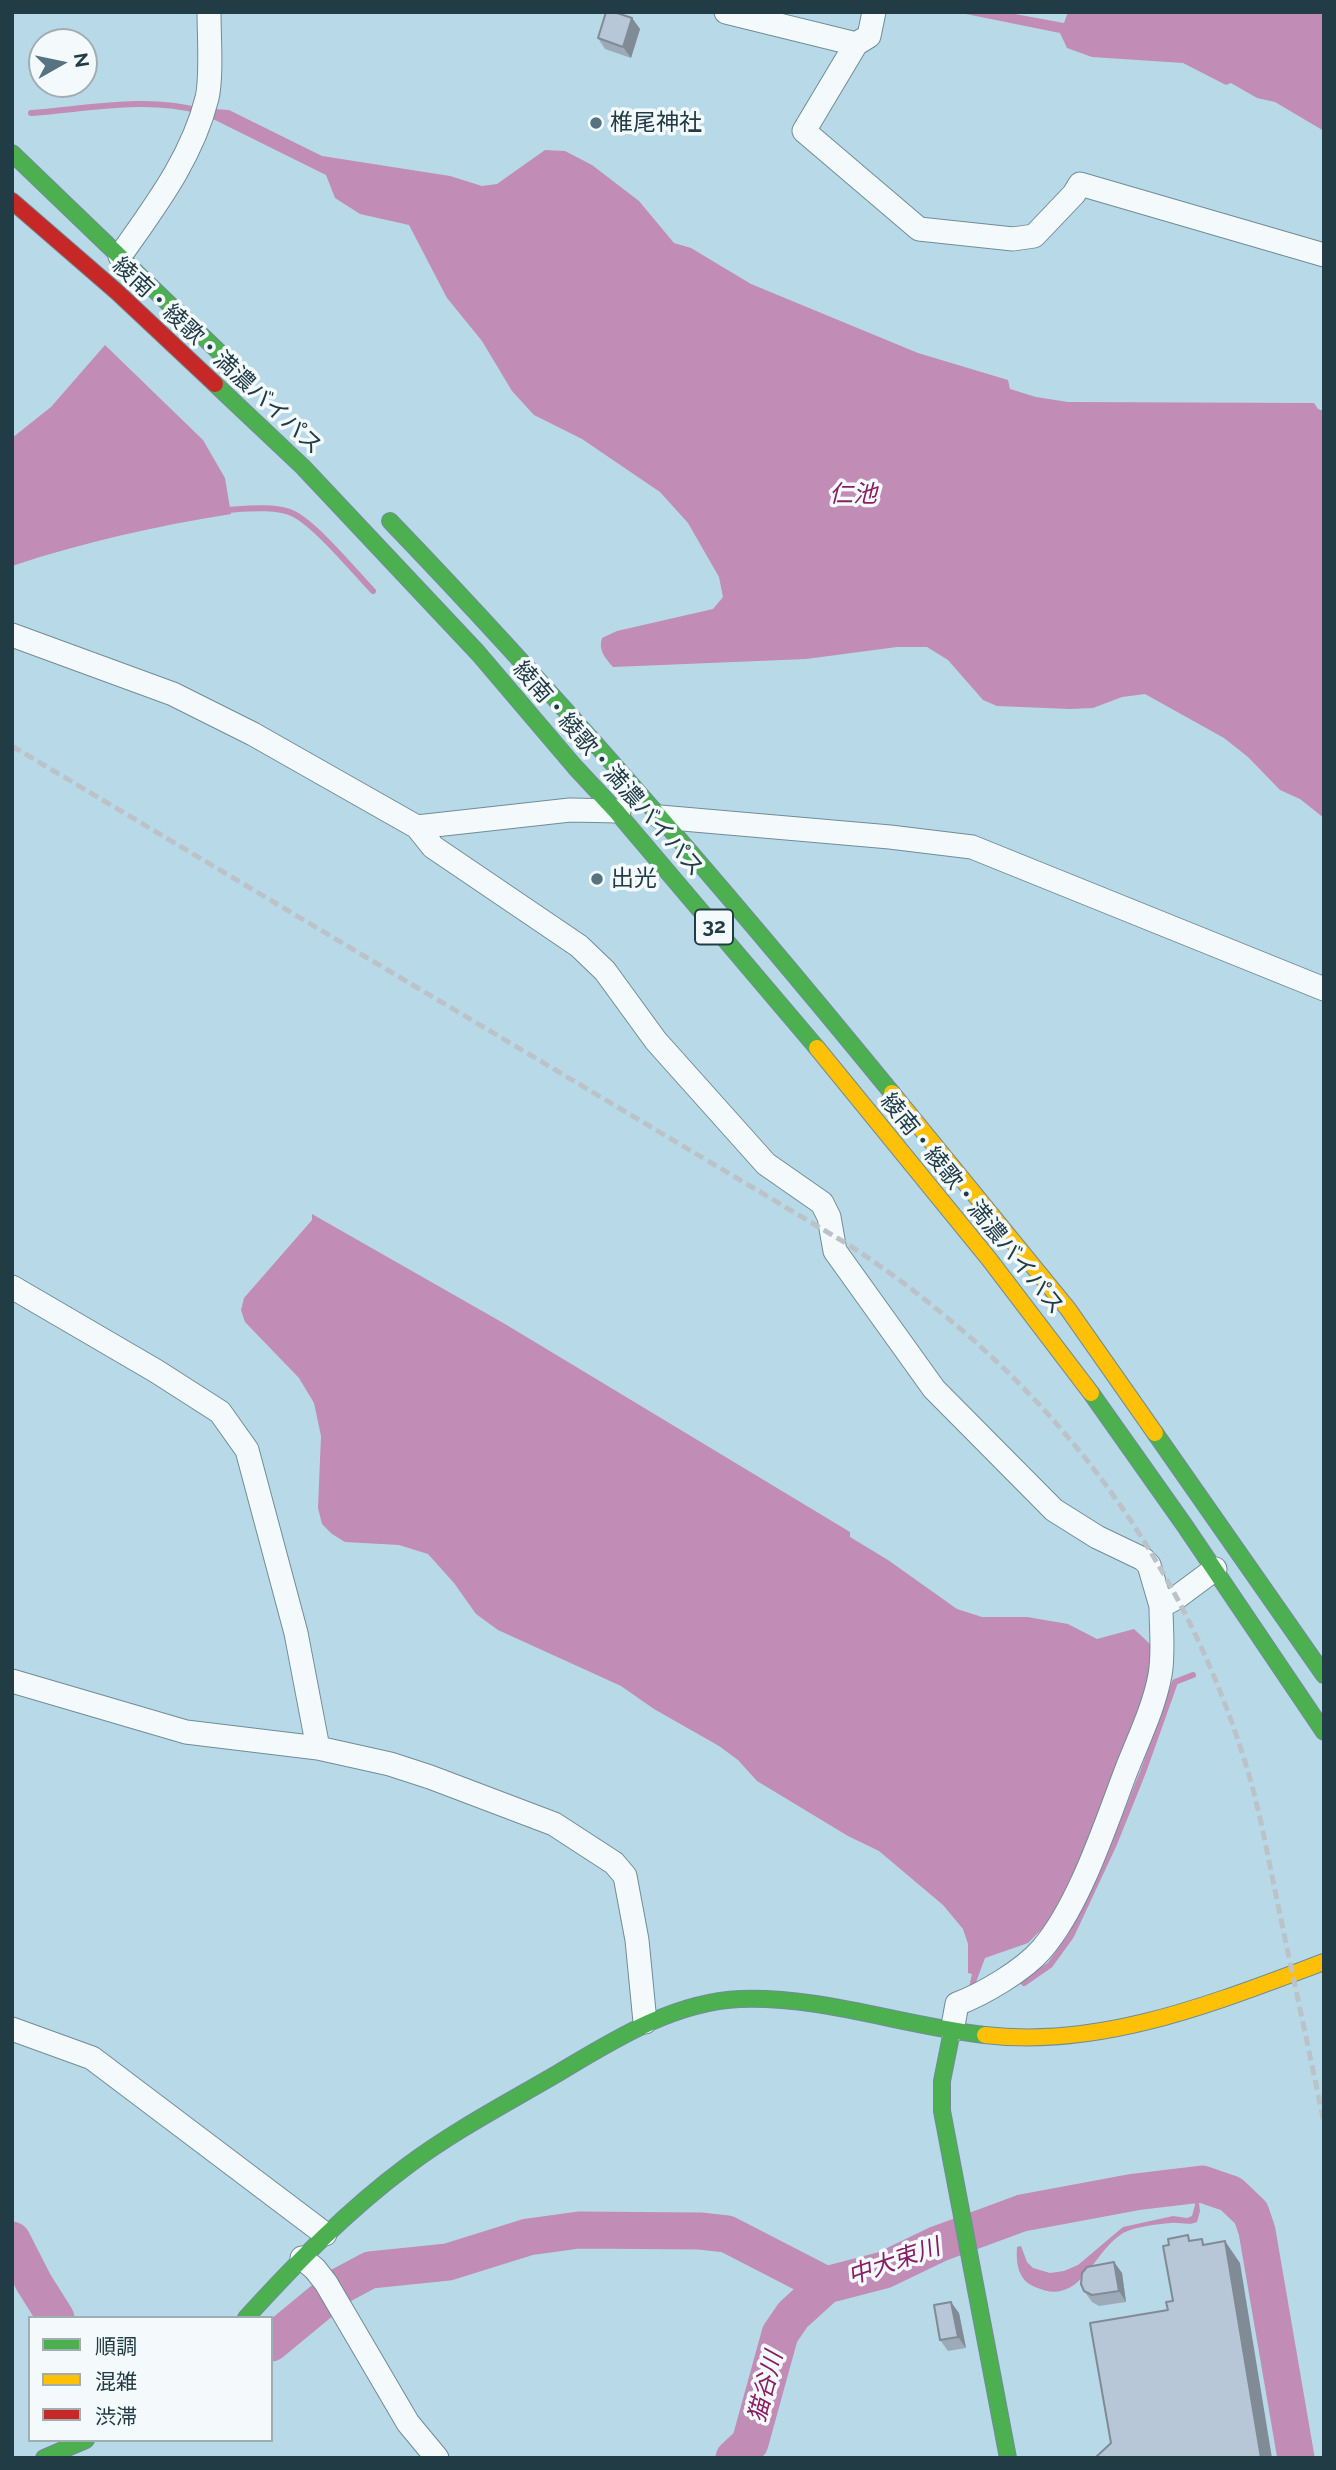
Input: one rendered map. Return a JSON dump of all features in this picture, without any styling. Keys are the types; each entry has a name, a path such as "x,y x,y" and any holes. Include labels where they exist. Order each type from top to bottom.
{"main road":[{"name":"綾南・綾歌・満濃バイパス","path":"12,153 232,365"},
{"name":"綾南・綾歌・満濃バイパス","path":"12,201 117,292 303,467 478,653 616,811 854,1092 1031,1313 1160,1487 1324,1732"},
{"name":"綾南・綾歌・満濃バイパス","path":"379,511 502,638 662,817 1068,1309 1314,1642 1324,1675"},
{"path":"248,2316 325,2234 388,2180 428,2152 645,2022 703,2004 737,1999 774,1999 816,2001 953,2031 1000,2037 1041,2038 1090,2034 1184,2011 1324,1962"},
{"path":"953,2031 942,2081 942,2111 1008,2458"},
{"path":"44,2458 81,2442"}],"street":[{"path":"120,256 174,177 191,147 208,96 209,12"},
{"path":"726,12 856,44"},
{"path":"874,12 869,36 856,44 804,131 919,229 1013,239 1034,236 1074,194 1080,184 1324,255"},
{"path":"12,635 173,694 253,734 417,827 433,848 579,946 605,971 656,1041 766,1164 822,1203 829,1217 835,1251 934,1389 1054,1510 1097,1537 1143,1559 1149,1565 1161,1606 1160,1674 1146,1721 1102,1834 1065,1917 1041,1951 974,1997 957,2004 953,2031"},
{"path":"417,827 570,810 616,811 972,847 1324,989"},
{"path":"12,1287 156,1371 220,1412 247,1450 296,1633 318,1748"},
{"path":"1161,1606 1215,1569"},
{"path":"12,1681 186,1732 318,1748 400,1767 554,1824 614,1863 625,1876 637,1940 645,2022"},
{"path":"12,2029 92,2058 325,2234"},
{"path":"302,2258 316,2269 408,2423 437,2458"}],"water":[{"path":"956,12 1004,12 1064,23 1068,12 1324,12 1324,131 1275,102 1257,98 1231,83 1226,85 1183,63 1092,57 1067,48 1060,33"},
{"name":"仁池","path":"214,109 229,110 322,156 450,176 482,186 497,184 545,150 565,151 592,165 639,201 674,243 691,248 751,284 918,353 1008,380 1010,389 1036,397 1068,402 1314,403 1318,409 1324,411 1324,818 1300,799 1280,790 1248,757 1224,738 1145,694 1122,697 1093,708 997,706 983,700 948,660 927,647 897,647 806,659 613,667 602,650 602,638 617,631 713,609 723,597 719,577 688,523 660,492 582,439 534,415 512,391 482,341 447,298 409,225 360,214 335,198 326,175 211,118"},
{"path":"105,345 203,440 225,478 231,514 120,536 12,566 12,438 51,407"},
{"path":"312,1214 505,1324 850,1532 850,1537 888,1560 957,1609 982,1617 1027,1617 1068,1624 1097,1639 1134,1629 1150,1644 1152,1660 1145,1692 1068,1889 1049,1922 1028,1943 985,1958 972,1993 968,1992 972,1974 968,1973 968,1944 963,1929 943,1905 879,1851 848,1836 757,1781 738,1760 719,1746 654,1709 621,1686 498,1630 476,1614 454,1583 428,1554 399,1545 345,1542 332,1534 322,1524 318,1508 321,1436 314,1403 299,1378 245,1322 241,1310 244,1298 312,1220"},
{"path":"1194,2195 1198,2195 1200,2211 1197,2222 1153,2225 1123,2233 1075,2284 1064,2290 1051,2292 1035,2287 1025,2280 1019,2271 1017,2247 1021,2246 1027,2262 1033,2268 1050,2273 1064,2271 1078,2265 1123,2227 1173,2216 1192,2216"}],"building":[{"path":"606,12 632,18 623,47 598,38"},
{"path":"1188,2235 1189,2241 1202,2239 1203,2245 1225,2241 1261,2458 1095,2458 1111,2443 1090,2323 1168,2310 1166,2302 1173,2301 1163,2246 1169,2245 1168,2239"},
{"path":"1114,2262 1119,2291 1092,2295 1084,2291 1081,2284 1082,2273 1087,2267"},
{"path":"951,2302 958,2337 940,2340 934,2305"}],"waterway":[{"path":"31,113 137,104 159,104 200,111"},
{"path":"224,510 269,509 294,514 324,538 373,591"},
{"path":"1024,1983 1050,1965 1071,1936 1114,1844 1175,1682 1193,1675"},
{"name":"中大束川","path":"273,2341 340,2286 370,2270 448,2262 528,2237 579,2230 700,2231 727,2234 826,2285 884,2270 938,2244 1022,2213 1135,2192 1202,2184 1231,2194 1251,2213 1257,2231 1296,2458"},
{"path":"1195,2186 1196,2198"},
{"name":"中大束川","path":"12,2240 55,2316"},
{"name":"猫谷川","path":"734,2458 750,2443 780,2334 793,2315 826,2285"}],"railway":[{"path":"12,746 849,1245 918,1294 982,1348 1041,1407 1094,1469 1141,1537 1182,1608 1217,1684 1256,1799 1324,2123"}],"traffic: fast":[{"path":"12,153 220,353"},
{"path":"215,384 303,467 478,653 817,1048"},
{"path":"390,521 584,730 892,1093"},
{"path":"1091,1393 1185,1526 1324,1732"},
{"path":"1155,1433 1324,1675"},
{"path":"248,2316 343,2219 425,2153 602,2047 669,2015 716,2002 771,1999 832,2007 985,2035"},
{"path":"952,2031 942,2081 942,2111 1008,2458"},
{"path":"44,2458 81,2442"}],"traffic: slow":[{"path":"817,1048 989,1259 1091,1393"},
{"path":"892,1093 1068,1309 1155,1433"},
{"path":"985,2035 1029,2038 1115,2029 1200,2006 1324,1962"}],"traffic: jam":[{"path":"12,201 117,292 215,384"}],"place":[{"name":"椎尾神社","path":"596,123"},
{"name":"出光","path":"597,879"}]}
